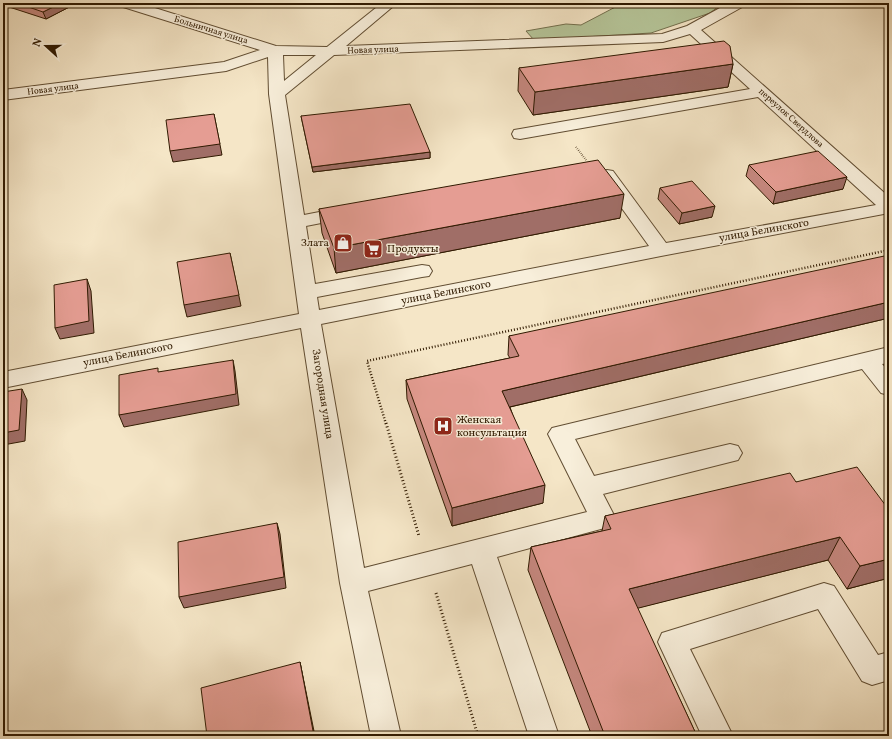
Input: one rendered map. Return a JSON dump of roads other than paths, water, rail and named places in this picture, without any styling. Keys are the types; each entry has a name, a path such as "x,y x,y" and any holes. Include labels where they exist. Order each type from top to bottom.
{"street":[{"name":"Больничная улица","path":"125,3 275,50"},
{"path":"277,94 390,3"},
{"name":"Новая улица","path":"3,95 226,66 275,50 331,51 663,38 692,29 739,3"},
{"name":"переулок Свердлова","path":"692,29 889,207"},
{"name":"Загородная улица","path":"275,50 277,94 310,318 353,584 386,736"},
{"path":"520,134 762,92"},
{"path":"592,168 601,167 661,250"},
{"name":"улица Белинского","path":"3,380 310,318 433,296 661,250 889,207"},
{"path":"296,222 366,209"},
{"path":"306,292 422,271"},
{"path":"353,584 603,518 560,434 878,358 889,387"},
{"path":"587,488 730,453"},
{"path":"480,550 544,736"},
{"path":"718,736 672,642 824,595 872,671 889,666"}],"place":[{"name":"Злата","path":"343,243"},
{"name":"Продукты","path":"373,249"},
{"name":"Женская консультация","path":"443,426"}]}
